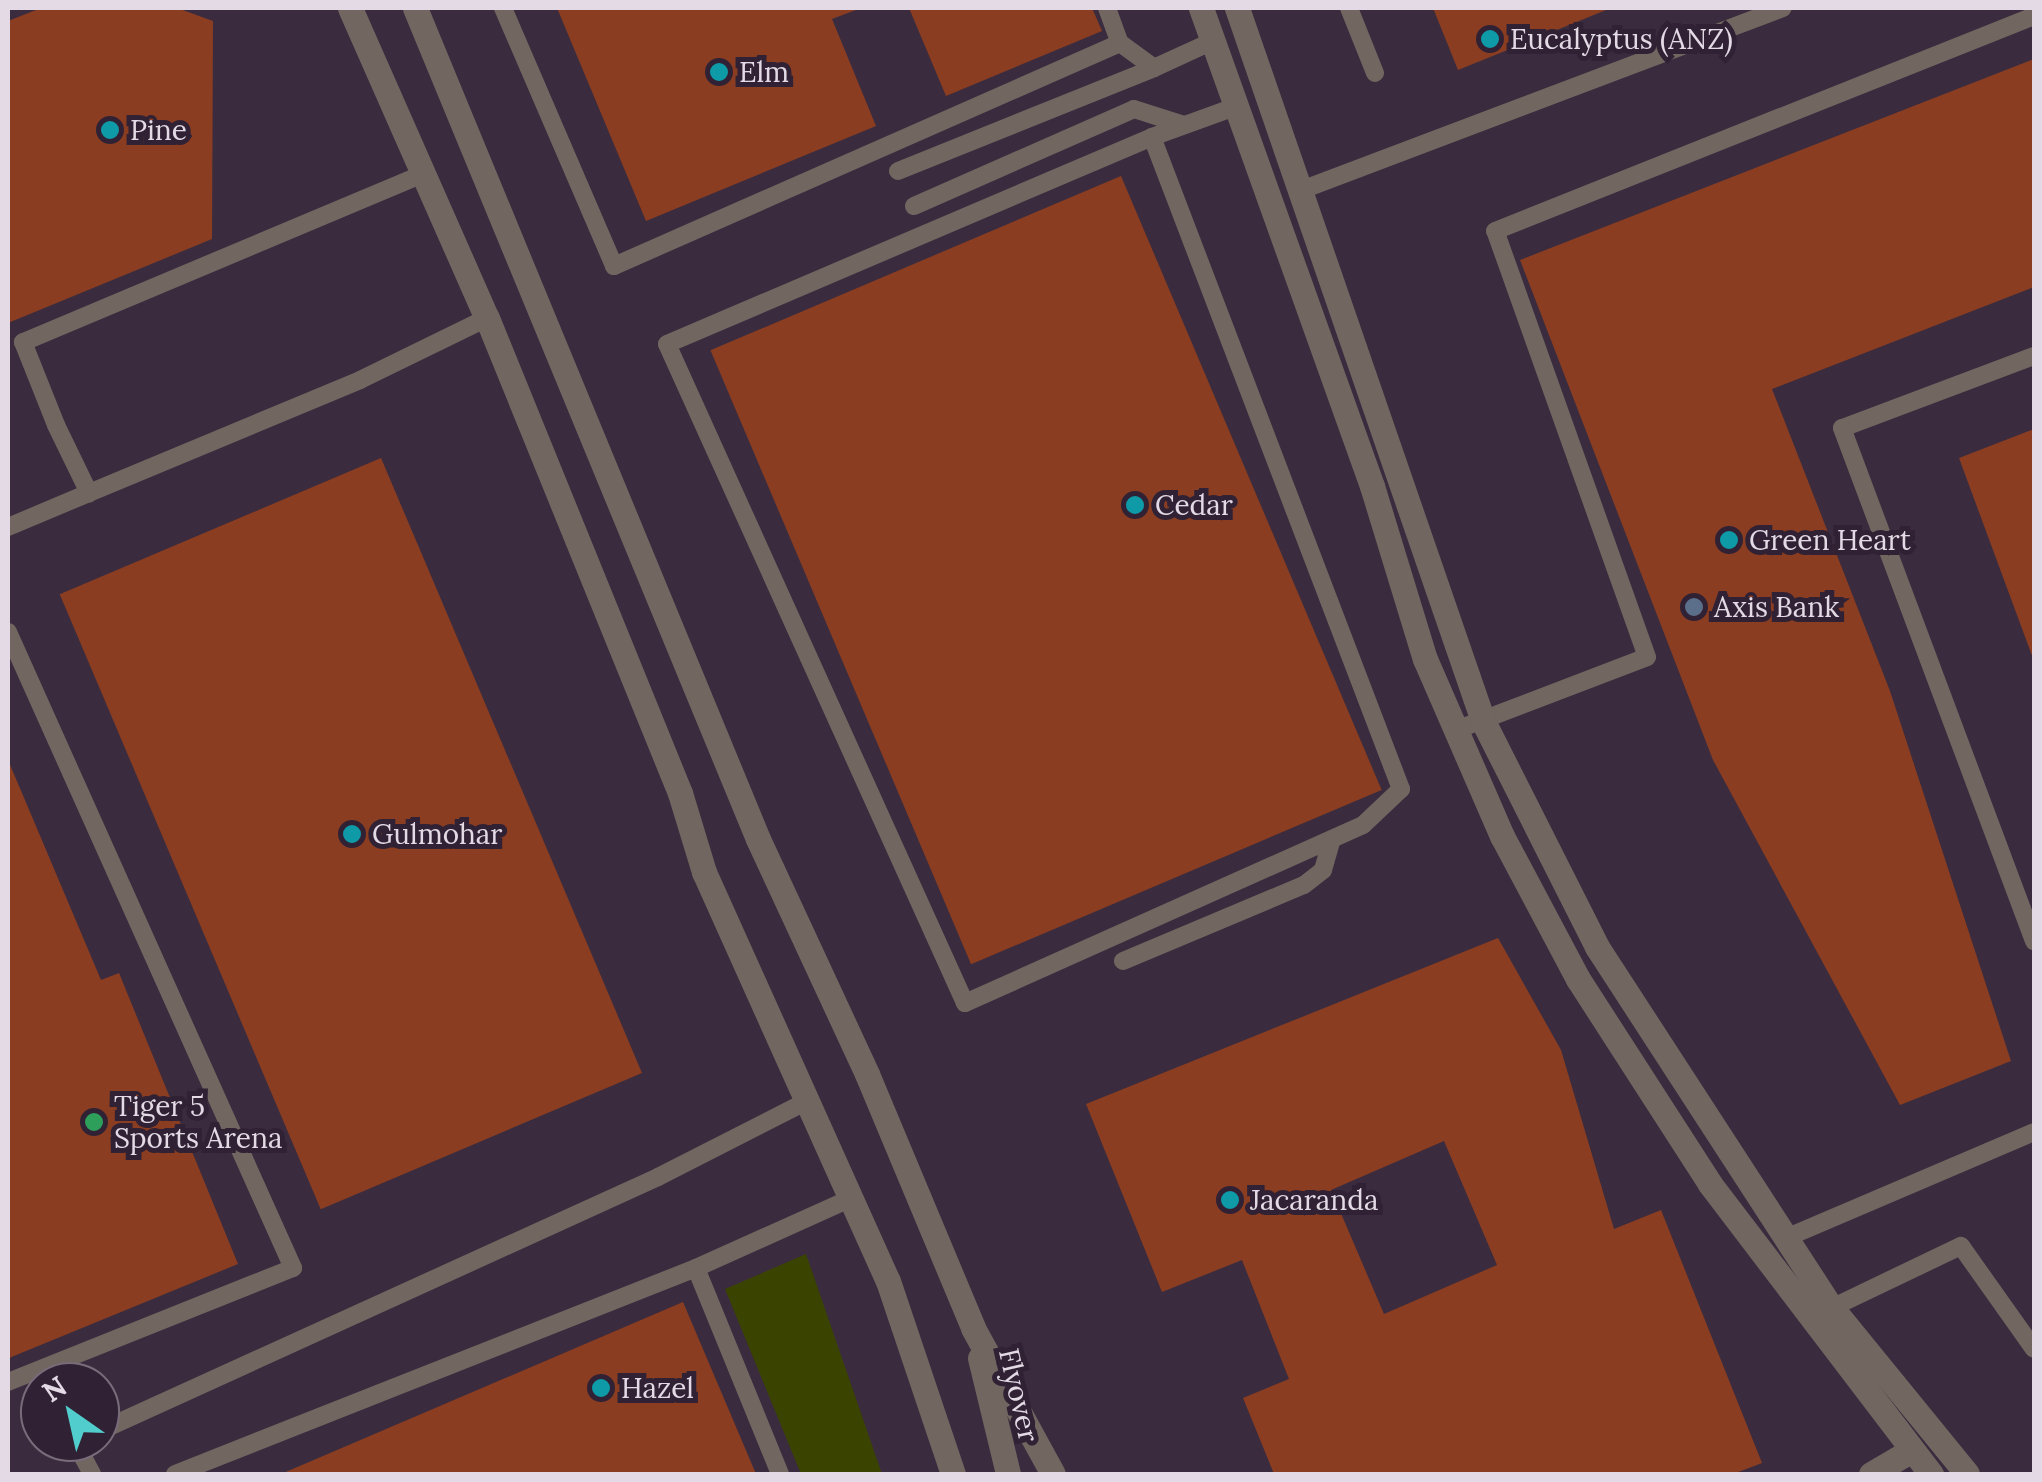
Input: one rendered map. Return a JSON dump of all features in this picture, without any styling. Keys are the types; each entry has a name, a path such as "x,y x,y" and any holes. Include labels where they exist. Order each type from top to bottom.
{"street":[{"path":"350,8 487,318 680,793 704,872 810,1100 888,1281 953,1474"},
{"path":"414,8 612,496 973,1328 1053,1474"},
{"path":"1201,8 1372,486 1425,659 1502,836 1578,979 1710,1184 1820,1314 1967,1474"},
{"path":"1237,8 1482,721 1597,947 1788,1237 1820,1314 1910,1451 1932,1474"},
{"name":"Flyover","path":"973,1328 1008,1474"},
{"path":"1871,1474 1910,1451"}],"lane":[{"path":"503,8 614,266 1120,43"},
{"path":"1107,8 1120,43 1154,68"},
{"path":"1349,8 1375,72"},
{"path":"1299,191 1783,8"},
{"path":"1456,730 1648,657 1496,231 2034,16"},
{"path":"898,171 1213,41"},
{"path":"1152,137 1401,789 1363,825 965,1002 668,344 1152,137 1235,107"},
{"path":"914,206 1134,109 1184,125"},
{"path":"88,493 16,346 423,174"},
{"path":"8,528 360,380 487,318"},
{"path":"2034,356 1842,428 2034,941"},
{"path":"8,632 292,1268 8,1382"},
{"path":"1124,961 1315,879 1332,839"},
{"path":"120,1422 658,1177 810,1100"},
{"path":"1788,1237 2034,1132"},
{"path":"175,1474 696,1268 852,1198"},
{"path":"1820,1314 1960,1246 2034,1349"},
{"path":"696,1268 780,1474"}],"green space":[{"path":"806,1254 882,1474 801,1474 725,1289"}],"building":[{"name":"Pine","path":"41,8 177,8 213,21 212,239 8,323 8,21"},
{"name":"Elm","path":"557,8 861,8 832,19 876,126 646,221"},
{"path":"909,8 1092,8 1102,31 946,96"},
{"name":"Eucalyptus (ANZ)","path":"1433,8 1611,8 1458,70"},
{"name":"Green Heart","path":"2034,59 2034,287 1772,389 1890,691 2011,1061 1900,1105 1713,760 1520,260"},
{"name":"Cedar","path":"1121,176 1382,790 971,964 710,350"},
{"path":"2034,429 2034,661 1959,458"},
{"name":"Gulmohar","path":"381,458 642,1073 321,1209 60,594"},
{"name":"Tiger 5 Sports Arena","path":"8,760 101,980 119,973 238,1264 9,1358"},
{"name":"Jacaranda","path":"1498,938 1561,1050 1614,1229 1661,1210 1762,1463 1733,1474 1274,1474 1243,1398 1289,1379 1242,1260 1162,1292 1086,1104","holes":["1444,1141 1497,1265 1384,1314 1331,1190"]},
{"name":"Hazel","path":"683,1302 756,1474 281,1474"}],"place":[{"name":"Eucalyptus (ANZ)","path":"1490,39"},
{"name":"Elm","path":"719,72"},
{"name":"Pine","path":"110,130"},
{"name":"Cedar","path":"1135,505"},
{"name":"Green Heart","path":"1729,540"},
{"name":"Axis Bank","path":"1694,607"},
{"name":"Gulmohar","path":"352,834"},
{"name":"Tiger 5 Sports Arena","path":"94,1122"},
{"name":"Jacaranda","path":"1230,1200"},
{"name":"Hazel","path":"601,1388"}]}
